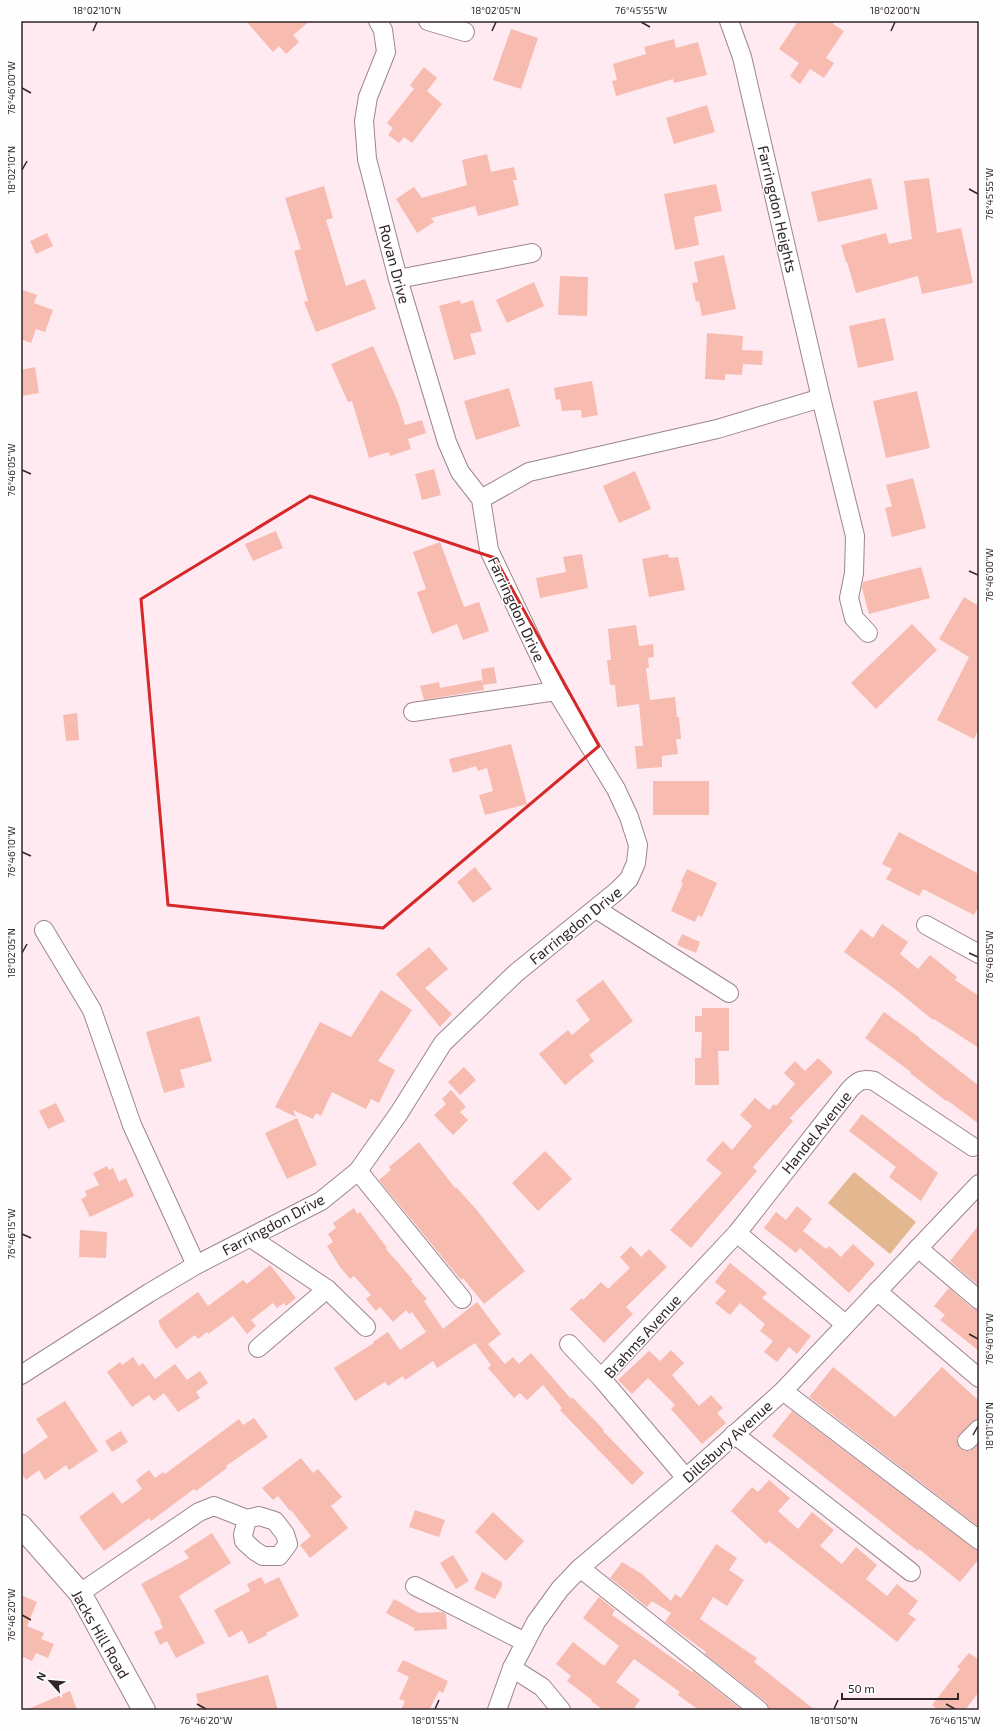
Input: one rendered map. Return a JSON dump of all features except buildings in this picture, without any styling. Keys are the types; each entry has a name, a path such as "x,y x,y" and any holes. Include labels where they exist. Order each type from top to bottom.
{"street":[{"name":"Rovan Drive","path":"378,21 383,30 386,52 368,97 364,121 367,159 398,279 447,442 460,472 481,499"},
{"path":"428,21 465,32"},
{"name":"Farringdon Heights","path":"729,21 742,56 821,398 855,536 854,573 849,598 854,618 868,633"},
{"path":"398,279 532,254"},
{"path":"481,499 529,472 717,429 821,398"},
{"name":"Farringdon Drive","path":"21,1376 149,1293 196,1265 321,1201 358,1171 398,1113 443,1043 516,973 596,909 629,879 636,863 638,845 629,817 616,789 556,691 489,550 481,499"},
{"path":"412,712 556,691"},
{"path":"596,909 729,993"},
{"path":"926,925 979,954"},
{"path":"44,930 92,1010 132,1125 196,1265"},
{"name":"Handel Avenue","path":"736,1233 850,1089 858,1081 865,1079 883,1086 972,1147"},
{"path":"358,1171 462,1299"},
{"name":"Dillsbury Avenue","path":"497,1710 512,1668 525,1642 536,1622 560,1589 580,1568 686,1478 783,1391 979,1184"},
{"path":"736,1233 845,1324"},
{"name":"Brahms Avenue","path":"686,1478 601,1378 736,1233"},
{"path":"251,1238 327,1289 366,1327"},
{"path":"918,1248 979,1300"},
{"path":"258,1348 327,1289"},
{"path":"877,1291 979,1378"},
{"path":"569,1344 601,1378"},
{"path":"783,1391 979,1540"},
{"path":"734,1434 911,1572"},
{"path":"80,1593 199,1512 214,1506 247,1520"},
{"name":"Jacks Hill Road","path":"21,1526 80,1593 144,1710"},
{"path":"580,1568 759,1710"},
{"path":"415,1586 525,1642"},
{"path":"512,1668 542,1687 561,1710"}],"highlighted area":[{"path":"310,496 495,558 599,746 383,928 168,905 141,599"}],"shaded area":[{"path":"854,1172 916,1222 890,1254 828,1203"}]}
